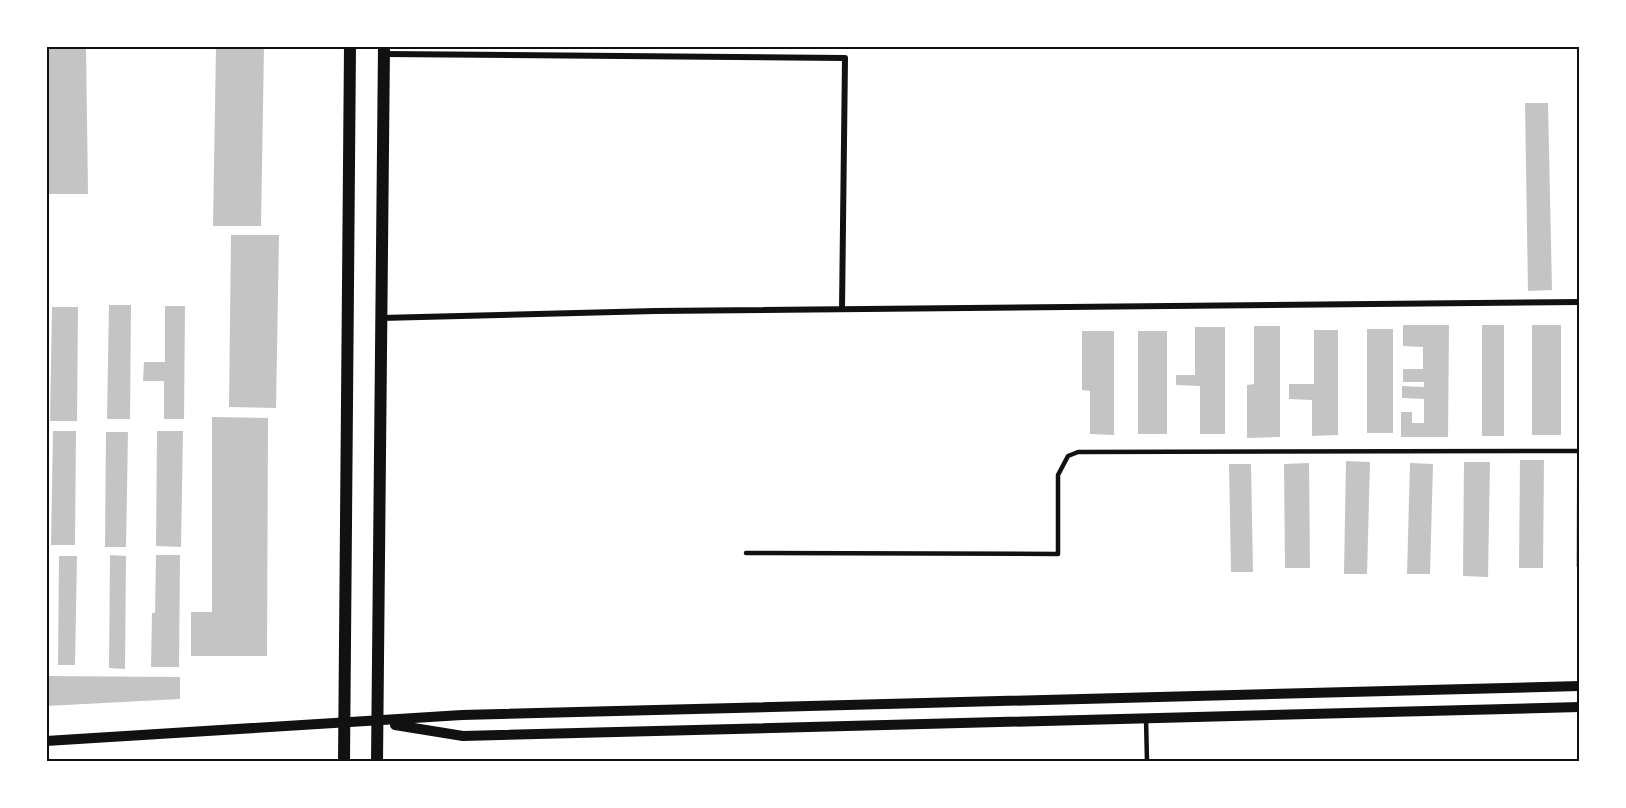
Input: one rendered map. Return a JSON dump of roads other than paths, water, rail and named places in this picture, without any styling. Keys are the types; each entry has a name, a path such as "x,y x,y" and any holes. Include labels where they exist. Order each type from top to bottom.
{"main road":[{"path":"344,762 350,46"},
{"path":"377,762 384,50"}],"street":[{"path":"384,50 845,58 842,309"},
{"path":"381,318 532,316 655,311 1580,302"},
{"path":"46,741 462,715 1580,687"},
{"path":"377,722 463,736 1580,707"}],"lane":[{"path":"746,553 1058,554 1058,475 1068,456 1078,452 1580,451"},
{"path":"1146,718 1147,762"}]}
